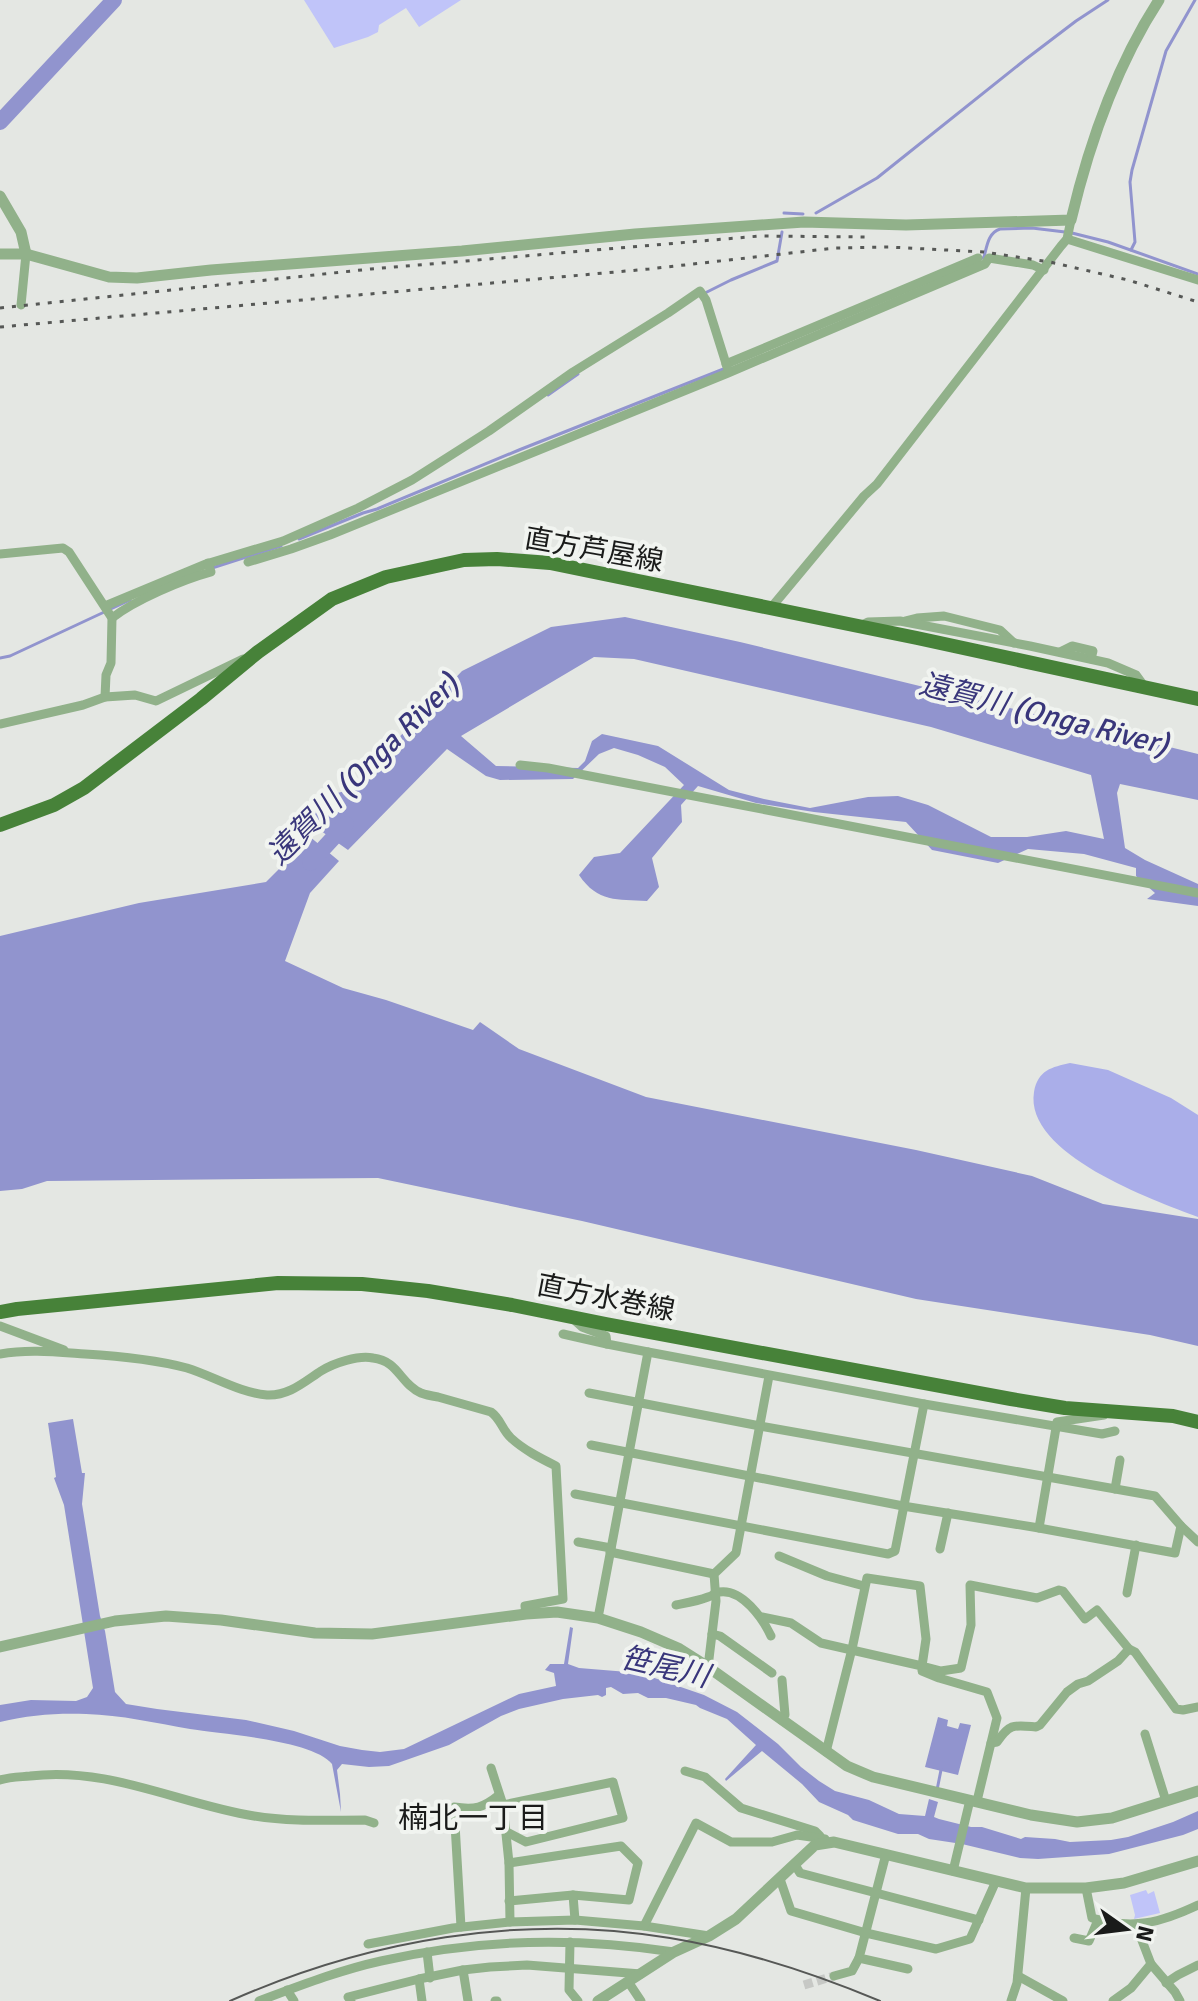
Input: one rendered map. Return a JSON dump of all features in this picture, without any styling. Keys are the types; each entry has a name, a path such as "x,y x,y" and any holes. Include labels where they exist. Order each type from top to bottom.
{"main road":[{"name":"直方芦屋線","path":"0,825 54,805 84,788 258,652 332,599 386,577 464,560 550,563 1198,699"},
{"name":"直方水巻線","path":"0,1312 278,1283 348,1284 428,1291 1011,1399 1065,1408 1173,1416 1198,1422"}],"street":[{"path":"770,609 877,484 1044,270 1068,230 1087,157 1115,83 1159,0"},
{"path":"0,196 21,232 26,254 21,305"},
{"path":"0,254 26,254 109,277 137,278 804,222 1068,230 1198,280"},
{"path":"108,612 209,566 283,541 412,480 700,291 727,366 978,258"},
{"path":"248,562 330,535 714,379 985,264 989,258 1033,265 1044,270"},
{"path":"0,554 63,548 69,552 108,612 111,663 106,675 105,697"},
{"path":"859,626 868,622 902,621 1060,652 1108,663 1136,675 1144,686"},
{"path":"0,724 105,697 135,695 156,701 258,652"},
{"path":"520,765 1198,893"},
{"path":"569,1316 582,1327 606,1336 607,1344"},
{"path":"0,1326 70,1353"},
{"path":"563,1334 924,1404 1102,1434 1115,1431"},
{"path":"0,1354 21,1350 157,1361 258,1394 272,1395 290,1391 325,1368 370,1357 396,1368 409,1386 422,1394 491,1412 498,1417 508,1436 556,1466 563,1599 525,1606 526,1614"},
{"path":"598,1618 648,1352"},
{"path":"714,1574 736,1553 769,1376"},
{"path":"589,1393 1155,1496 1198,1542"},
{"path":"575,1494 888,1554 895,1551 924,1404"},
{"path":"1039,1528 1057,1422 1128,1412"},
{"path":"591,1445 903,1506 1175,1553 1181,1526"},
{"path":"1115,1489 1120,1460"},
{"path":"940,1549 948,1513"},
{"path":"578,1542 714,1574"},
{"path":"1127,1593 1136,1545"},
{"path":"779,1556 827,1576 864,1586"},
{"path":"708,1667 716,1592 714,1574"},
{"path":"826,1752 867,1578 920,1586 926,1639 922,1671 987,1692 997,1718 953,1868"},
{"path":"762,1617 791,1623 821,1643 941,1671 961,1668 971,1625 970,1585 1037,1598 1059,1590 1085,1619 1097,1610 1129,1649 1135,1652 1171,1705 1183,1710 1198,1707"},
{"path":"676,1605 716,1592 726,1592 751,1606 762,1617 771,1636"},
{"path":"0,1647 115,1621 166,1616 315,1633 372,1634 557,1612 598,1618 678,1648 847,1766 873,1777 972,1804 1077,1822 1112,1818 1198,1791"},
{"path":"712,1634 720,1636 772,1673"},
{"path":"991,1743 997,1742 1010,1727 1036,1727 1067,1692 1118,1661 1129,1649"},
{"path":"781,1720 785,1715 782,1680"},
{"path":"1145,1734 1166,1801"},
{"path":"491,1768 501,1800 509,1863 510,1922"},
{"path":"685,1771 705,1777 741,1808 815,1831 829,1840"},
{"path":"0,1780 51,1773 103,1778 254,1816 286,1820 365,1820 374,1823"},
{"path":"461,1927 454,1807 472,1810 501,1800 613,1782 623,1818 526,1842 505,1831"},
{"path":"644,1926 696,1823 731,1842 772,1842 797,1835 953,1868 1026,1888 1086,1888 1124,1883 1198,1861"},
{"path":"598,2001 674,1952 736,1919 815,1845 829,1840"},
{"path":"509,1863 621,1846 638,1863 629,1900 573,1895 509,1901"},
{"path":"834,1976 852,1971 859,1958 886,1854"},
{"path":"795,1865 800,1873 979,1920"},
{"path":"780,1879 791,1911 936,1949 970,1939 996,1881"},
{"path":"1011,2001 1018,1976 1026,1888"},
{"path":"1086,1888 1092,1918 1098,1920 1136,1925 1173,1917 1198,1905"},
{"path":"573,1895 575,1920"},
{"path":"368,1944 461,1927 575,1920 709,1936"},
{"path":"1074,1938 1089,1941 1098,1920"},
{"path":"1136,1925 1151,1964 1180,2001"},
{"path":"259,2001 342,1971 465,1946 570,1942 631,1945 674,1952"},
{"path":"570,1942 569,1990 578,2001"},
{"path":"427,1952 430,1978"},
{"path":"859,1958 908,1969"},
{"path":"1113,2001 1131,1988 1151,1964"},
{"path":"351,2001 348,1997 463,1970 527,1965 642,1974"},
{"path":"1166,1983 1198,1965"},
{"path":"463,1970 468,2001"},
{"path":"1018,1976 1063,2001"},
{"path":"419,1979 422,2001"},
{"path":"629,1983 641,2001"},
{"path":"287,1990 294,2001"}],"shaded area":[{"path":"304,0 461,0 419,27 406,8 379,25 378,32 334,48"},
{"path":"625,617 740,642 1198,754 1198,800 1120,784 1117,793 1125,848 1198,884 1198,906 1147,899 1155,893 1136,876 1136,868 1084,854 1028,849 998,863 932,850 906,822 756,803 698,786 681,805 682,822 652,858 659,887 647,901 609,898 593,891 579,875 594,857 620,853 684,785 665,767 614,748 599,754 573,779 500,780 486,776 447,749 348,850 307,821 322,797 349,790 462,671 551,627","holes":["594,657 634,659 931,727 1091,775 1104,839 1066,831 1027,837 991,837 928,805 898,796 868,797 810,808 764,799 729,790 658,746 602,734 592,741 585,761 578,768 496,766 461,736"]},
{"path":"303,831 339,861 310,893 285,961 343,988 473,1030 480,1022 519,1049 646,1097 916,1150 1032,1176 1103,1204 1198,1219 1198,1346 1150,1335 916,1299 582,1221 378,1178 47,1181 22,1189 0,1191 0,936 139,903 266,882 287,861"},
{"path":"1070,1063 1108,1070 1171,1098 1198,1115 1198,1217 1095,1171 1049,1135 1036,1114 1036,1085 1042,1074"},
{"path":"73,1419 82,1473 85,1473 82,1504 100,1616 115,1692 126,1704 246,1720 362,1750 380,1752 404,1749 519,1694 556,1686 554,1673 545,1670 550,1664 564,1664 570,1627 573,1628 568,1664 579,1668 640,1673 704,1695 737,1712 778,1744 801,1767 835,1791 869,1800 899,1814 925,1816 929,1799 938,1802 934,1817 939,1819 982,1827 1021,1839 1070,1842 1128,1837 1198,1811 1198,1829 1109,1854 1038,1859 1020,1858 918,1834 898,1834 853,1820 819,1802 762,1751 726,1781 756,1745 727,1719 696,1705 666,1698 648,1698 638,1693 623,1694 611,1687 606,1688 606,1695 602,1697 563,1699 519,1709 449,1745 389,1766 342,1764 337,1770 341,1812 332,1764 306,1749 244,1736 99,1715 43,1715 0,1722 0,1705 31,1700 76,1701 87,1697 93,1688 64,1505 54,1478 48,1423"},
{"path":"938,1717 948,1720 947,1726 958,1729 960,1723 971,1725 958,1775 925,1767"},
{"path":"1146,1890 1148,1894 1154,1891 1160,1913 1134,1919 1130,1895"}],"waterway":[{"path":"0,122 114,0"},
{"path":"816,213 877,178 1026,59 1108,0"},
{"path":"1131,250 1135,242 1130,182 1132,170 1166,51 1195,0"},
{"path":"784,213 803,214"},
{"path":"979,260 984,257 990,237 1000,229 1032,228 1065,232"},
{"path":"705,293 777,261 782,232"},
{"path":"1072,233 1108,242 1198,274"},
{"path":"299,539 726,368"},
{"path":"548,395 578,374"},
{"path":"212,568 281,546"},
{"path":"0,658 130,600"},
{"name":"遠賀川 (Onga River)","path":"310,863 346,824"},
{"path":"937,1790 941,1770"}],"tunnel":[{"path":"804,1985 834,1976"}],"tram line":[{"path":"230,2001 336,1962 390,1948 446,1937 558,1929 614,1931 724,1949 803,1972 880,2001"}],"railway":[{"path":"0,308 371,269 760,236 869,237"},
{"path":"0,327 649,269 835,248 889,247 984,252 1050,262 1128,280 1198,302"}],"district":[{"name":"楠北一丁目","path":"473,1818"}],"water label":[{"name":"笹尾川","path":"665,1667"}]}
